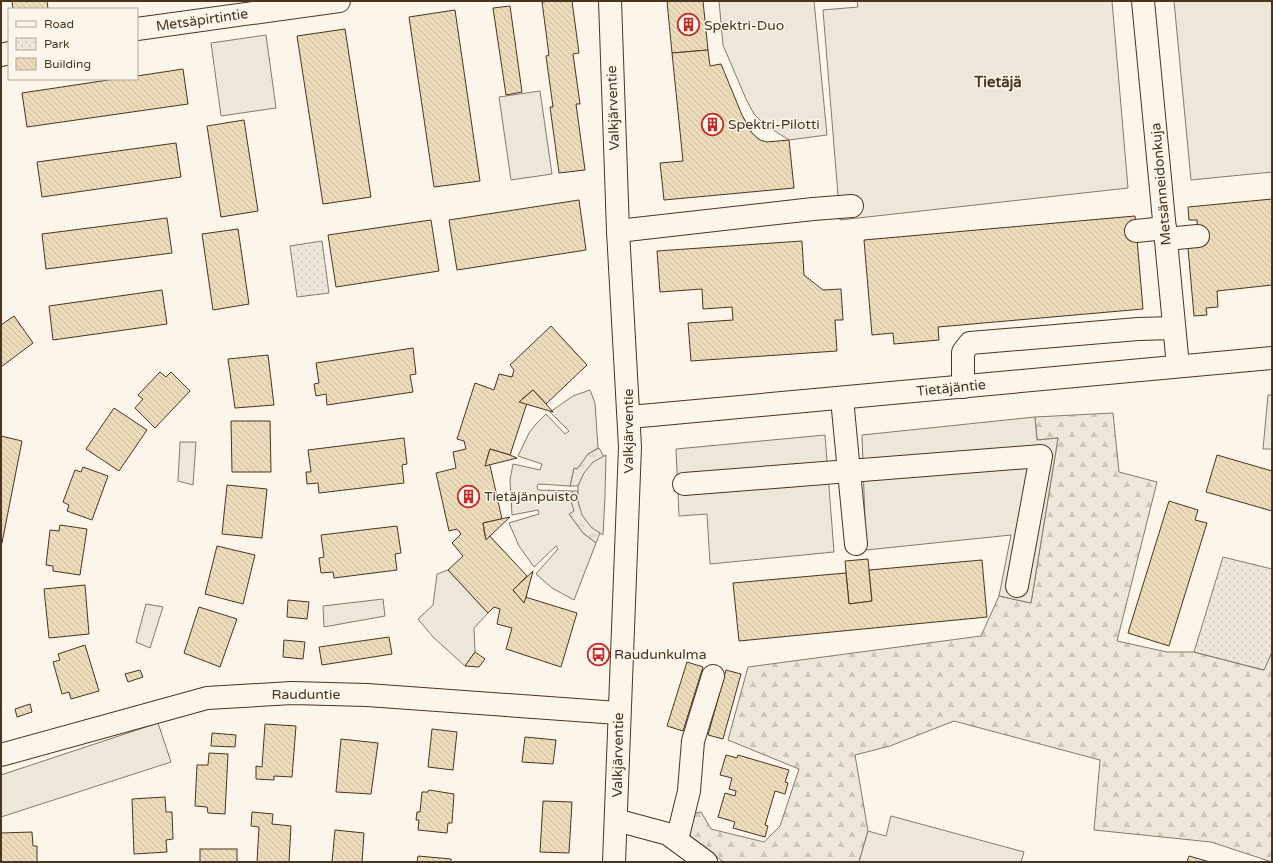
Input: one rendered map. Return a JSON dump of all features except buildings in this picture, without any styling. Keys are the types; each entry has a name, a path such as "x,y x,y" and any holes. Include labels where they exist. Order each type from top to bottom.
{"street":[{"name":"Metsäpirtintie","path":"138,29 339,1"},
{"name":"Valkjärventie","path":"610,1 618,231 630,417 630,447 618,713 614,862"},
{"name":"Metsänneidonkuja","path":"1144,1 1178,366"},
{"path":"618,231 852,206"},
{"path":"1136,231 1198,236"},
{"path":"963,387 963,352 970,343 1138,329 1174,328"},
{"name":"Tietäjäntie","path":"630,417 842,399 1272,358"},
{"path":"842,399 856,544"},
{"path":"684,484 1041,456 1017,586"},
{"path":"677,840 689,790 693,741 713,676"},
{"name":"Rauduntie","path":"1,755 207,698 250,694 330,693 618,713"},
{"path":"616,820 668,834 706,862"}],"green space":[{"path":"322,241 329,293 297,297 290,246"},
{"path":"1113,413 1119,472 1157,482 1117,641 1167,652 1194,652 1263,670 1272,652 1272,862 1211,842 1094,830 1100,760 954,721 890,746 855,755 868,831 859,862 724,862 690,839 690,814 701,812 711,829 764,842 780,826 799,769 728,740 748,667 981,636 999,596 1031,603 1058,438 1037,440 1035,417"},
{"path":"599,448 604,457 588,469 578,486 570,486 574,468 577,469 588,454"},
{"path":"572,491 578,491 579,503 583,515 600,533 596,543 583,533 569,514 570,498 573,497"},
{"path":"1223,557 1272,569 1272,652 1264,670 1194,652"}],"shaded area":[{"path":"719,1 814,1 827,135 789,140 764,124 754,114 723,45"},
{"path":"857,1 1112,1 1128,188 840,220 823,10 858,7"},
{"path":"1174,1 1272,1 1272,172 1191,180"},
{"path":"266,35 276,108 221,116 211,43"},
{"path":"540,91 552,174 511,180 499,97"},
{"path":"590,390 595,403 598,448 588,454 577,469 574,468 570,486 538,484 537,487 538,490 572,491 573,497 570,498 574,511 569,514 583,533 596,543 574,600 552,588 536,574 558,549 556,546 534,567 519,546 509,523 539,514 538,510 512,515 510,480 513,464 540,470 542,464 518,456 529,433 537,423 546,414 565,434 569,431 550,412 573,396"},
{"path":"1268,395 1272,395 1272,449 1263,449"},
{"path":"1035,417 1037,440 1058,438 1031,603 999,596 1011,535 866,550 862,435"},
{"path":"825,435 834,552 710,564 707,514 679,516 676,449"},
{"path":"180,442 196,442 193,485 178,481"},
{"path":"606,455 603,535 591,527 582,515 578,501 578,486 584,473 593,462"},
{"path":"448,570 488,613 474,628 475,652 465,666 433,637 418,619 433,605 437,574"},
{"path":"383,599 385,616 324,627 323,606"},
{"path":"146,604 163,607 150,648 136,642"},
{"path":"158,723 171,762 1,817 1,775"},
{"path":"891,816 1024,852 1021,862 859,862 868,831 886,836"}],"place":[{"name":"Spektri-Duo","path":"688,25"},
{"name":"Spektri-Pilotti","path":"713,124"},
{"name":"Tietäjänpuisto","path":"469,496"},
{"name":"Raudunkulma","path":"598,654"}],"district":[{"name":"Tietäjä","path":"998,82"}]}
